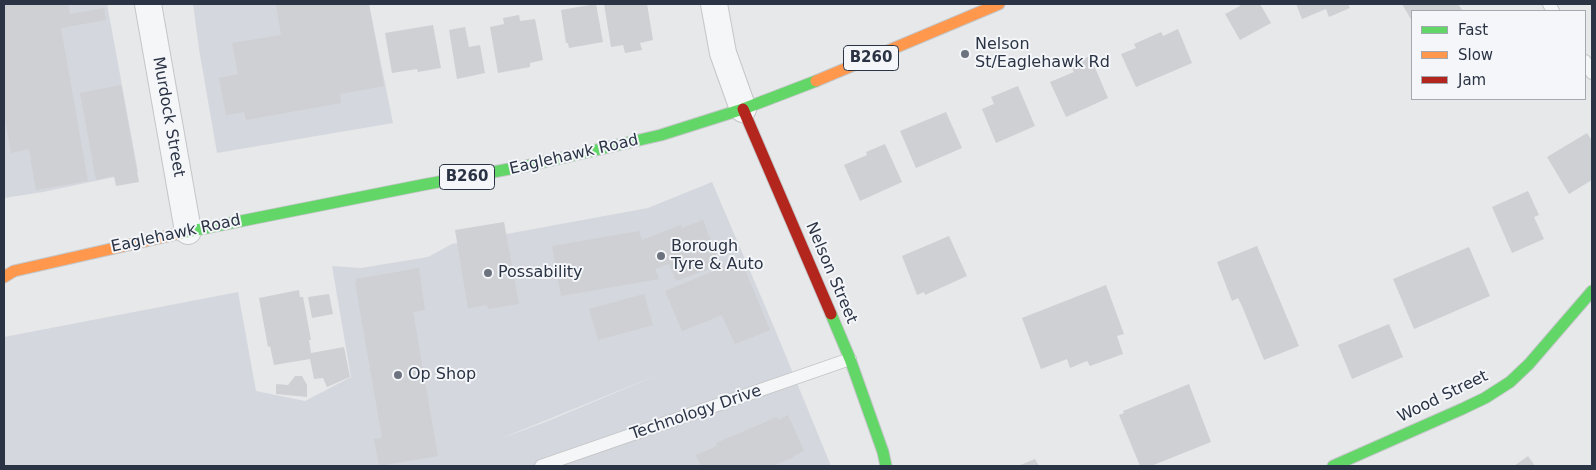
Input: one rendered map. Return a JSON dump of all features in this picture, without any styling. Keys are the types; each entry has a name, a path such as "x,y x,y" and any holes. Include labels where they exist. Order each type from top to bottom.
{"main road":[{"name":"Eaglehawk Road","path":"6,271 188,231 566,158 661,135 743,109 823,79 998,4"},
{"name":"Nelson Street","path":"743,109 850,359 883,452 886,466"},
{"name":"Wood Street","path":"1333,466 1462,409 1485,398 1510,382 1530,364 1592,291"},
{"name":"Nelson Street","path":"883,452 891,466"}],"street":[{"name":"Murdock Street","path":"148,4 188,231"},
{"path":"714,4 723,53 743,109"}],"lane":[{"name":"Technology Drive","path":"541,466 850,359"}],"shaded area":[{"path":"4,4 107,4 138,172 43,192 4,198"},
{"path":"193,4 369,4 393,123 217,153"},
{"path":"712,182 831,466 4,466 4,337 238,292 256,391 305,401 351,377 332,266 361,268 428,257 452,244 648,208","holes":["665,372 548,421 497,440"]}],"building":[{"path":"4,4 68,4 70,14 104,8 106,20 61,28 88,181 36,190 29,149 11,153 4,113"},
{"path":"276,4 369,4 384,86 340,94 341,103 246,120 244,112 226,115 219,78 238,74 232,43 281,35"},
{"path":"596,4 603,42 569,48 568,43 566,43 561,10"},
{"path":"604,4 647,4 653,40 640,43 642,50 625,53 623,45 611,47"},
{"path":"1239,4 1260,4 1271,23 1240,40 1225,14 1240,6"},
{"path":"1296,4 1348,4 1350,8 1329,17 1326,9 1302,19"},
{"path":"1402,4 1458,4 1462,10 1411,10 1411,19"},
{"path":"519,15 520,21 535,19 543,60 530,63 530,67 498,73 490,27 504,24 503,18"},
{"path":"433,25 441,68 418,72 417,69 392,73 385,33"},
{"path":"465,27 469,47 480,45 485,73 457,79 449,30"},
{"path":"1178,29 1192,63 1136,87 1121,54 1136,48 1134,44 1161,32 1163,36"},
{"path":"1090,56 1108,98 1066,117 1050,82 1074,72 1070,65"},
{"path":"121,85 139,182 116,186 114,176 96,180 80,93"},
{"path":"1018,86 1035,126 996,143 982,109 994,104 991,97"},
{"path":"946,112 962,148 916,168 900,131"},
{"path":"1587,133 1592,141 1592,180 1569,194 1547,157"},
{"path":"885,144 902,182 860,201 844,165 867,155 866,152"},
{"path":"1528,191 1539,215 1534,217 1544,239 1512,253 1492,207"},
{"path":"703,220 720,265 676,281 669,264 655,269 659,279 561,296 552,246 639,231 642,240 681,225 682,228"},
{"name":"Possability","path":"504,222 519,304 488,309 487,305 468,308 455,230"},
{"path":"949,236 967,276 925,295 924,292 917,295 902,256"},
{"path":"1257,246 1299,346 1264,360 1242,306 1238,298 1232,301 1217,262"},
{"path":"1469,247 1490,296 1414,329 1393,279"},
{"path":"741,260 770,330 735,344 722,315 682,331 665,291"},
{"name":"Op Shop","path":"419,268 425,310 413,312 438,456 379,466 374,439 382,438 355,282 356,279"},
{"path":"1106,285 1124,334 1117,336 1123,354 1090,366 1087,361 1070,368 1067,359 1041,369 1022,318"},
{"path":"299,290 300,297 303,297 311,340 309,340 311,353 344,347 350,377 327,387 323,378 314,379 310,359 274,365 270,346 268,347 259,298"},
{"path":"329,294 333,314 312,318 308,297"},
{"path":"644,294 653,325 598,340 589,309"},
{"path":"1389,324 1403,357 1352,379 1338,345"},
{"path":"295,376 302,376 307,385 307,397 276,394 276,384 288,385"},
{"path":"1189,384 1211,442 1151,466 1140,466 1119,415 1124,413 1123,411"},
{"path":"788,415 804,451 794,457 773,466 701,466 696,455 717,446 716,443 777,417 778,420"},
{"path":"1528,456 1535,466 1514,466"},
{"path":"1035,459 1039,466 1018,466"}],"traffic: fast":[{"path":"181,233 531,165 661,135 743,109 816,81"},
{"path":"1333,466 1462,409 1485,398 1510,382 1529,364 1592,291"},
{"path":"831,314 850,359 883,452 886,466"}],"traffic: slow":[{"path":"816,81 999,4"},
{"path":"4,277 14,271 181,233"}],"traffic: jam":[{"path":"743,109 831,314"}],"place":[{"name":"Nelson St/Eaglehawk Rd","path":"965,54"},
{"name":"Borough Tyre & Auto","path":"661,256"},
{"name":"Possability","path":"488,273"},
{"name":"Op Shop","path":"398,375"}]}
